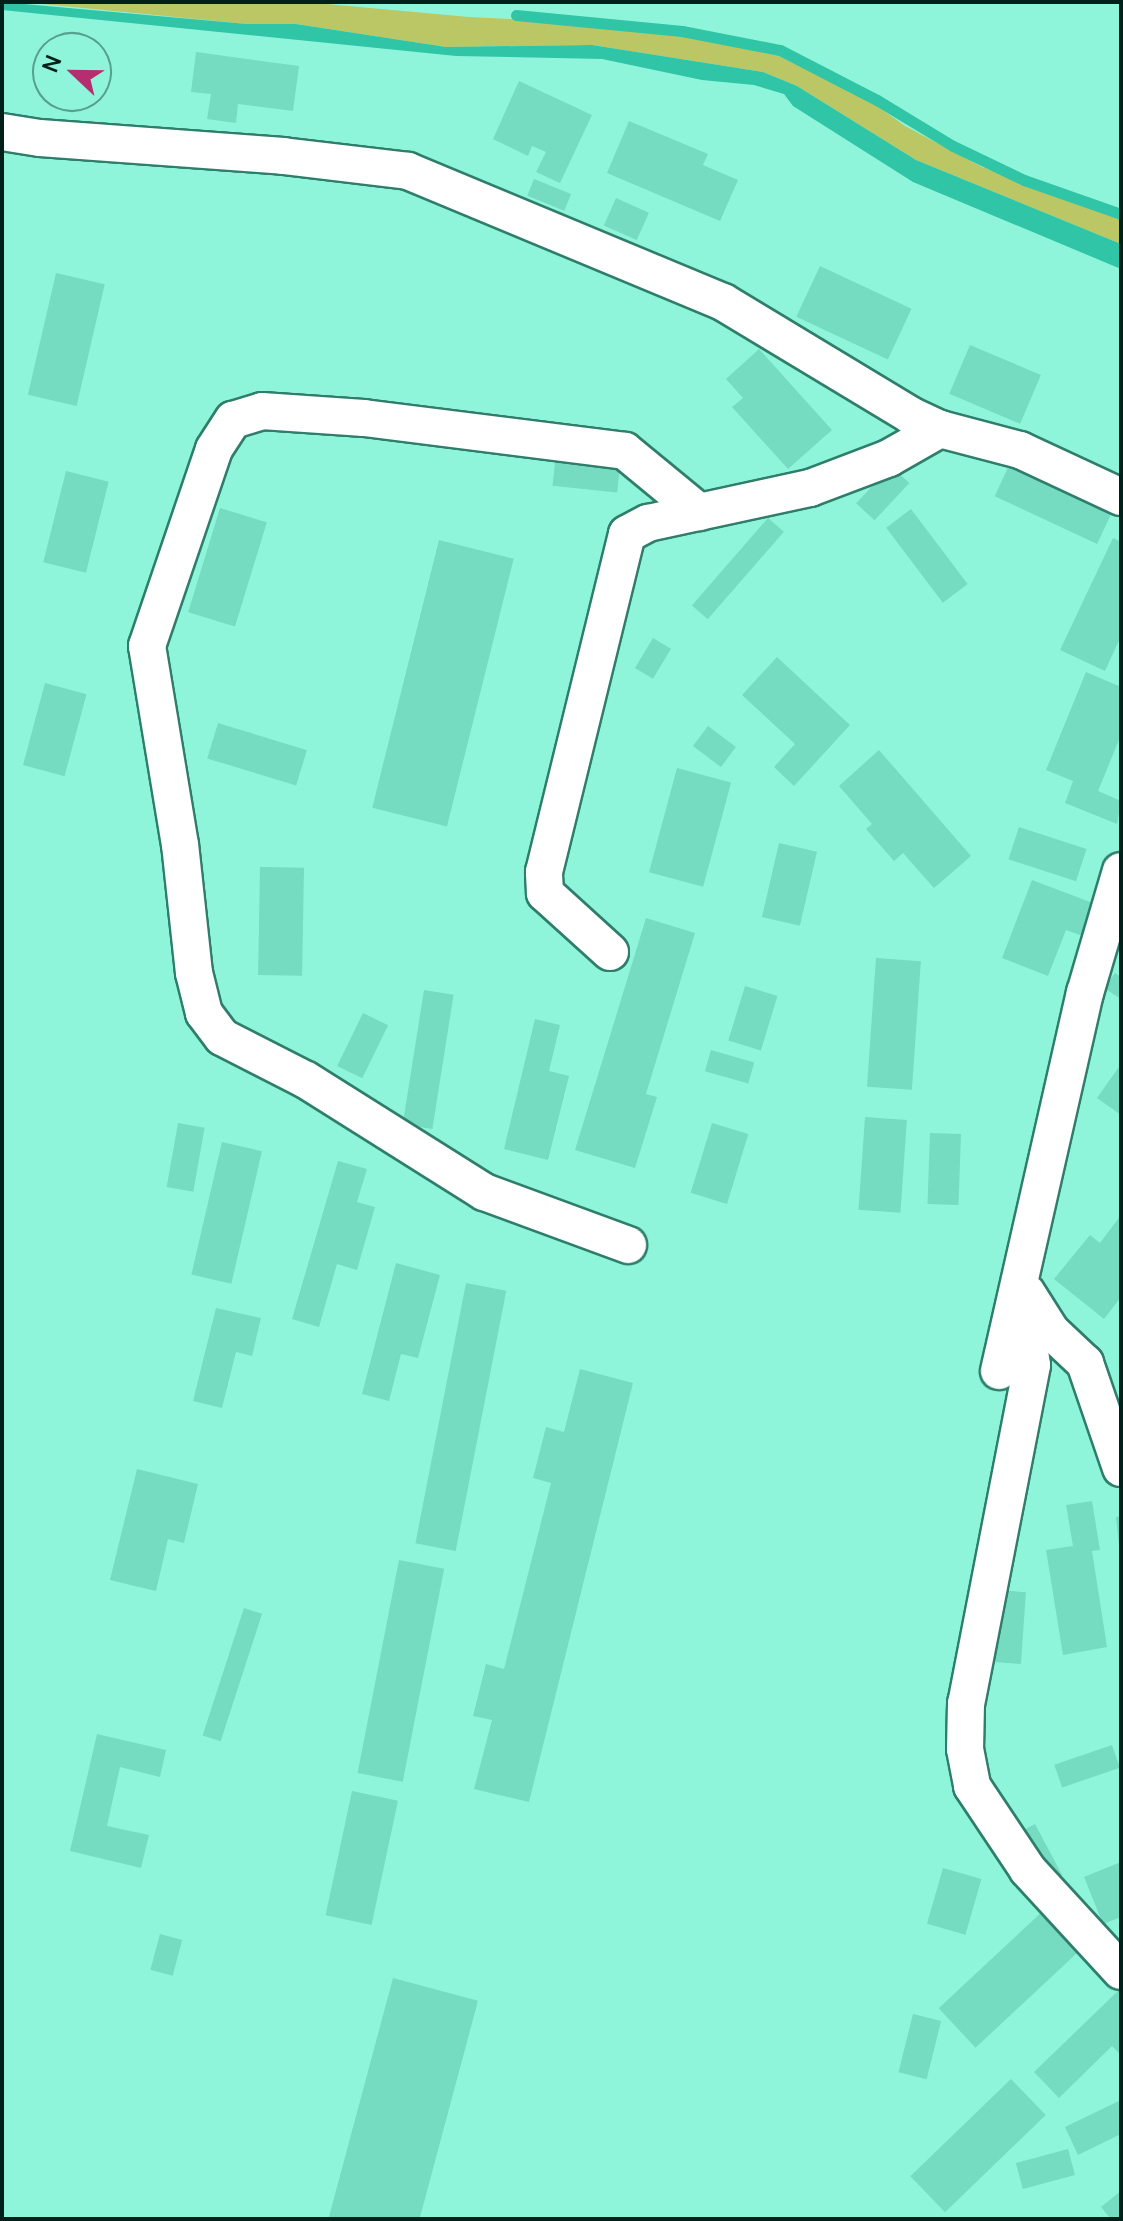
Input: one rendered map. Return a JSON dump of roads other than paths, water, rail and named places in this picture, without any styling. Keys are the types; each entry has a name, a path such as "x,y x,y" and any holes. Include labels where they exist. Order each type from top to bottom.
{"street":[{"path":"2,132 40,138 283,156 408,171 723,302 910,415 940,429 1020,450 1121,497"},
{"path":"628,1245 484,1192 306,1080 222,1037 204,1013 194,973 180,845 147,646 214,449 233,420 262,411 364,418 625,451 699,512"},
{"path":"610,952 545,893 544,872 627,534 648,523 810,488 889,458 940,429"},
{"path":"999,1371 1085,993 1121,871"},
{"path":"1020,1282 1051,1331 1085,1363 1121,1468"},
{"path":"1020,1282 1032,1365 966,1703 965,1749 972,1786 1028,1870 1121,1971"}],"waterway":[{"path":"516,15 682,31 780,50 877,100 953,146 1024,180 1121,214"}]}
